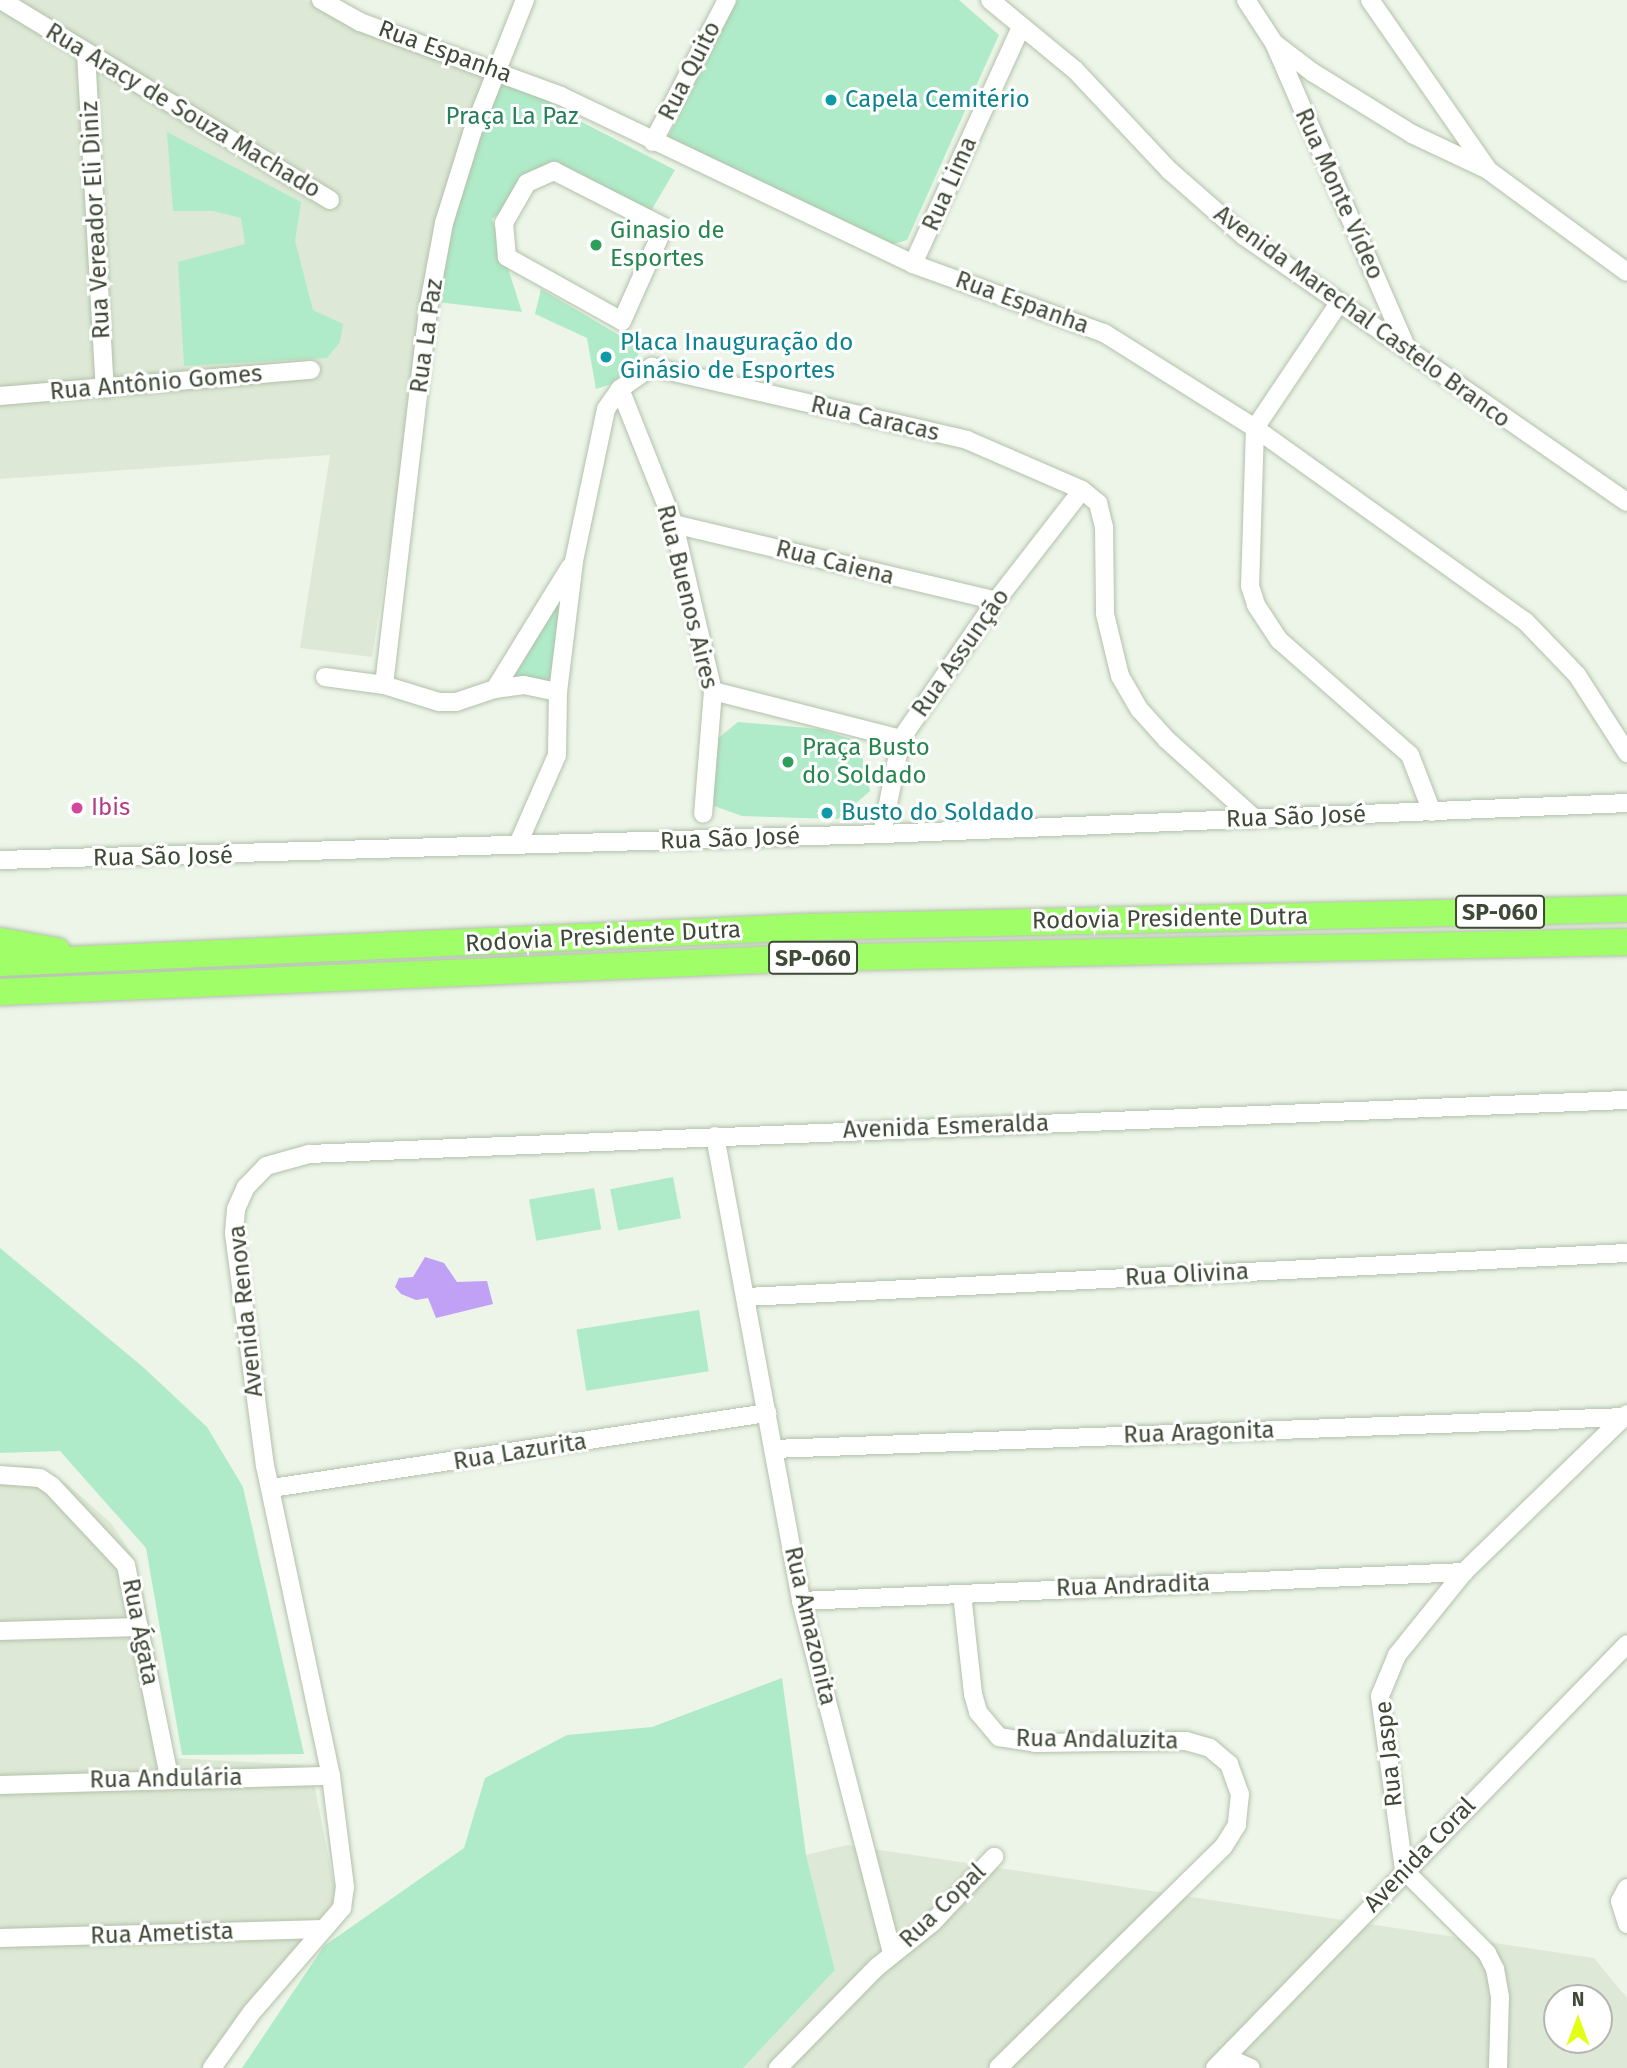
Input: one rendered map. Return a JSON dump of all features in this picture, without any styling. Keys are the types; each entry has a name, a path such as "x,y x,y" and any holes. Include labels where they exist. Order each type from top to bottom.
{"highway":[{"name":"Rodovia Presidente Dutra","path":"0,963 805,927 1627,909"},
{"path":"0,941 104,960"},
{"name":"Rodovia Presidente Dutra","path":"0,992 807,958 1627,942"}],"street":[{"name":"Rua Aracy de Souza Machado","path":"1,0 330,200"},
{"name":"Rua Espanha","path":"321,0 360,22 495,69 914,264 1104,334 1255,428 1525,621 1577,675 1627,753"},
{"name":"Rua La Paz","path":"384,685 429,304 444,223 495,69 525,0"},
{"name":"Rua Quito","path":"653,142 727,0"},
{"name":"Avenida Marechal Castelo Branco","path":"990,0 1075,70 1203,203 1339,303 1405,344 1520,430 1627,502"},
{"path":"1246,0 1274,43 1412,134 1488,170 1627,272"},
{"path":"1370,0 1488,170"},
{"name":"Rua Lima","path":"914,264 1021,27"},
{"name":"Rua Monte Vídeo","path":"1274,43 1405,344"},
{"name":"Rua Vereador Eli Diniz","path":"86,53 105,388"},
{"path":"554,171 648,218 664,227 622,321 507,257 504,223 527,183 554,171"},
{"path":"1339,303 1255,428 1248,562 1256,605 1279,640 1410,755 1432,812"},
{"name":"Rua Caracas","path":"518,844 557,755 558,692 574,561 606,409 620,389 652,367 967,440 1082,490"},
{"name":"Rua Antônio Gomes","path":"0,397 311,370"},
{"name":"Rua Buenos Aires","path":"620,389 674,524 713,691 703,814"},
{"path":"1082,490 1098,503 1104,527 1105,614 1120,676 1140,710 1167,740 1255,819"},
{"name":"Rua Assunção","path":"882,834 901,739 996,601 1082,490"},
{"name":"Rua Caiena","path":"674,524 996,601"},
{"path":"495,689 574,561"},
{"path":"325,677 384,685 439,702 456,702 495,689 524,685 558,692"},
{"path":"713,691 901,739"},
{"name":"Rua São José","path":"0,860 260,856 518,844 882,834 1627,803"},
{"name":"Avenida Esmeralda","path":"266,1166 309,1154 1627,1101"},
{"name":"Rua Amazonita","path":"715,1136 747,1297 801,1601 892,1954"},
{"name":"Avenida Renova","path":"212,2068 252,2012 342,1908 345,1888 331,1776 272,1488 265,1466 234,1233 236,1209 246,1187 266,1166"},
{"name":"Rua Olivina","path":"747,1297 1627,1253"},
{"name":"Rua Lazurita","path":"272,1488 767,1413"},
{"name":"Rua Aragonita","path":"773,1449 1626,1416"},
{"name":"Rua Jaspe","path":"1404,1870 1380,1696 1397,1655 1464,1572 1626,1416"},
{"name":"Rua Ágata","path":"0,1475 40,1478 52,1486 117,1550 131,1577 169,1777"},
{"name":"Rua Andradita","path":"801,1601 1464,1572"},
{"name":"Rua Andaluzita","path":"962,1594 973,1694 978,1712 999,1737 1035,1743 1186,1741 1210,1748 1230,1764 1240,1794 1237,1825 1223,1847 998,2068"},
{"path":"0,1631 139,1627"},
{"name":"Avenida Coral","path":"1221,2062 1404,1870 1627,1644"},
{"name":"Rua Andulária","path":"0,1785 169,1777 331,1776"},
{"name":"Rua Copal","path":"892,1954 932,1923 994,1857"},
{"path":"1404,1870 1487,1953 1495,1969 1500,1997 1498,2068"},
{"path":"1623,1895 1627,1924"},
{"name":"Rua Ametista","path":"0,1938 324,1929"},
{"path":"778,2068 892,1954"},
{"path":"1221,2062 1251,2068"}],"shaded area":[{"path":"0,0 306,0 486,74 443,214 372,657 300,648 330,455 0,479"},
{"path":"425,1257 444,1263 457,1282 487,1281 493,1304 436,1318 428,1298 416,1300 401,1294 395,1287 399,1278 413,1277"},
{"path":"0,1466 30,1466 67,1484 111,1523 133,1556 143,1589 173,1758 303,1765 315,1788 337,1901 224,2068 0,2068"},
{"path":"847,1845 1594,1958 1627,1998 1627,2068 743,2068 835,1970 806,1855"}],"green space":[{"path":"737,0 959,0 999,35 907,240 890,245 668,137"},
{"name":"Praça La Paz","path":"490,73 532,90 572,117 675,170 648,216 558,168 492,219 522,312 437,302 448,220"},
{"path":"167,132 301,202 295,241 313,310 343,324 340,342 327,358 184,366 178,262 245,244 241,218 213,211 173,211"},
{"path":"541,289 641,348 635,362 611,384 596,389 587,338 535,314"},
{"path":"564,586 555,683 510,678"},
{"name":"Praça Busto do Soldado","path":"738,722 819,729 851,739 861,752 870,791 838,819 742,816 714,806 711,773 716,740"},
{"path":"673,1177 681,1218 618,1230 610,1189"},
{"path":"594,1188 601,1229 536,1241 529,1199"},
{"path":"0,1248 143,1367 207,1427 243,1487 304,1754 182,1755 146,1548 60,1451 0,1453"},
{"path":"699,1310 709,1371 586,1391 577,1329"},
{"path":"782,1678 806,1855 835,1970 743,2068 242,2068 324,1946 464,1848 485,1778 567,1735 652,1727"}],"place":[{"name":"Capela Cemitério","path":"831,100"},
{"name":"Ginasio de Esportes","path":"596,245"},
{"name":"Placa Inauguração do Ginásio de Esportes","path":"606,357"},
{"name":"Praça Busto do Soldado","path":"788,762"},
{"name":"Ibis","path":"77,808"},
{"name":"Busto do Soldado","path":"827,813"}]}
